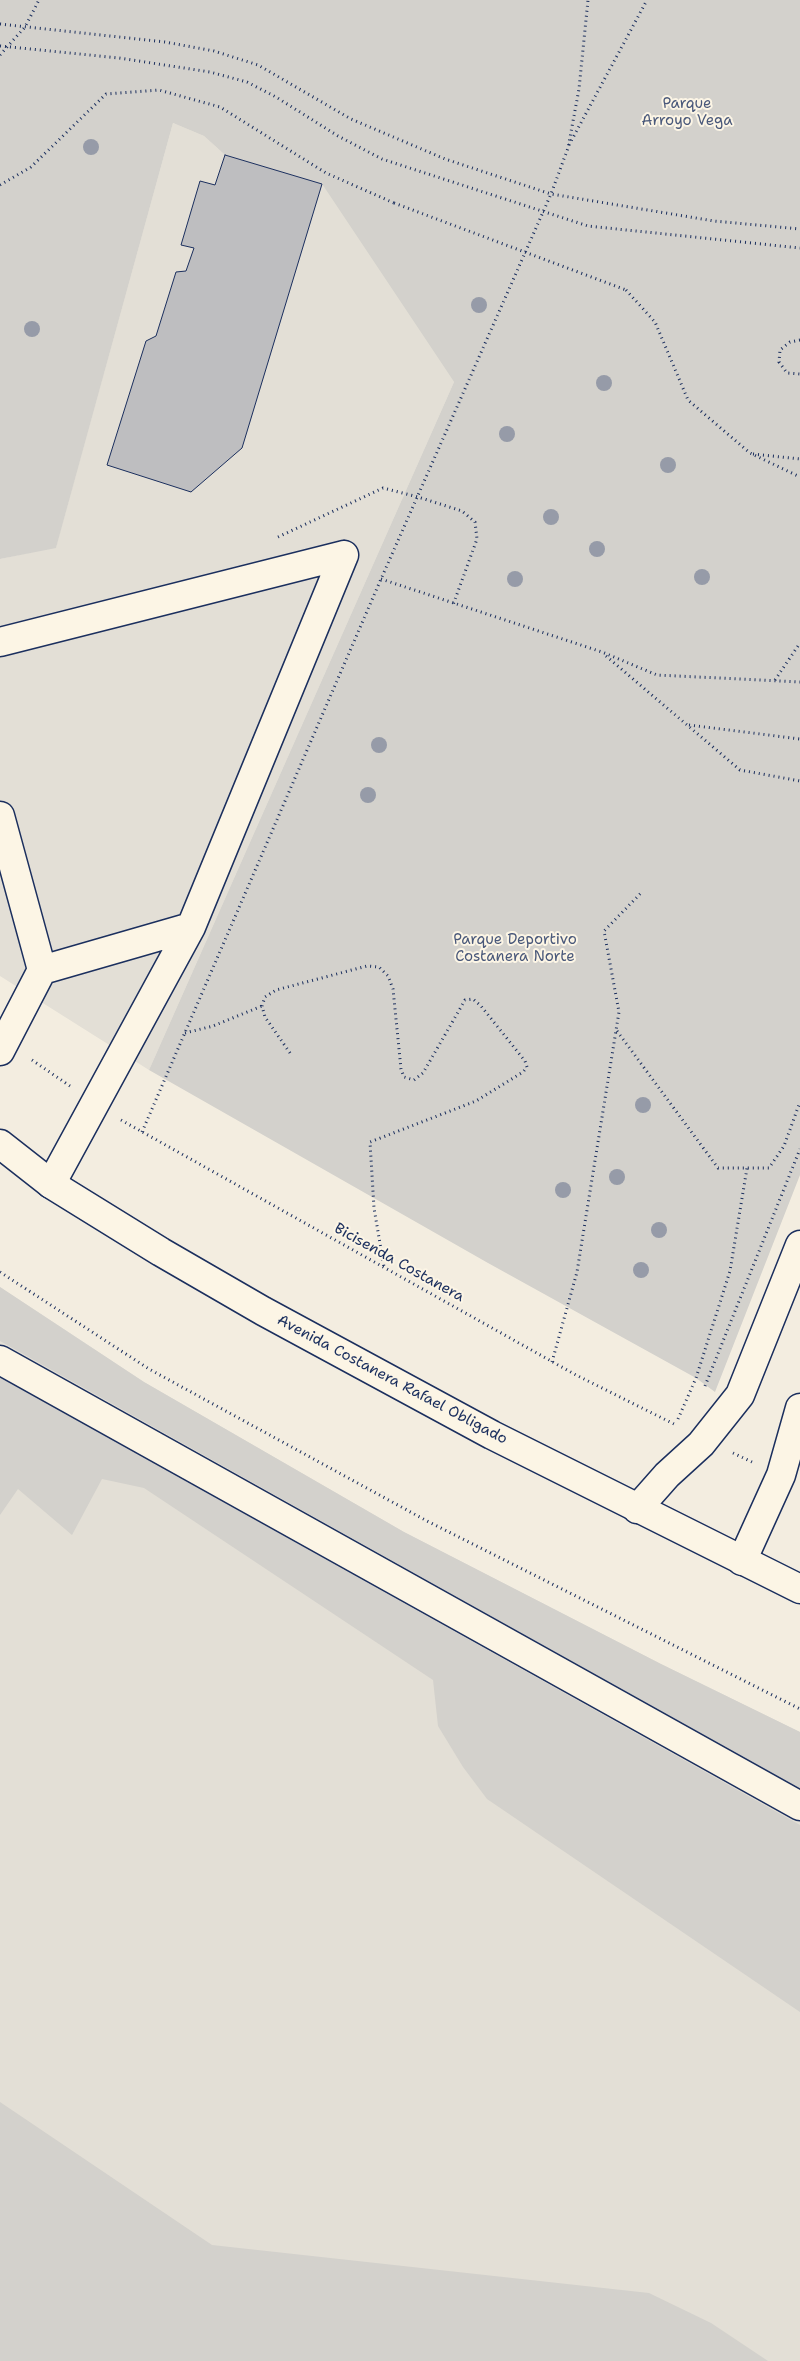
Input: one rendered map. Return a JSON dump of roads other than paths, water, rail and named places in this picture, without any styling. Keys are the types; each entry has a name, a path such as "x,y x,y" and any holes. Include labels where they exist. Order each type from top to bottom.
{"main road":[{"path":"0,642 344,555 191,927 51,1184"},
{"path":"0,816 42,970 3,1046"},
{"path":"42,970 191,927"},
{"name":"Avenida Costanera Rafael Obligado","path":"0,1144 51,1184 161,1252 263,1310 492,1435 636,1509 800,1589"},
{"path":"636,1509 667,1475 705,1440 740,1395 800,1244"},
{"path":"0,1360 800,1806"},
{"path":"742,1561 781,1475 800,1408"}],"park label":[{"name":"Parque Arroyo Vega","path":"687,112"},
{"name":"Parque Deportivo Costanera Norte","path":"515,948"}]}
